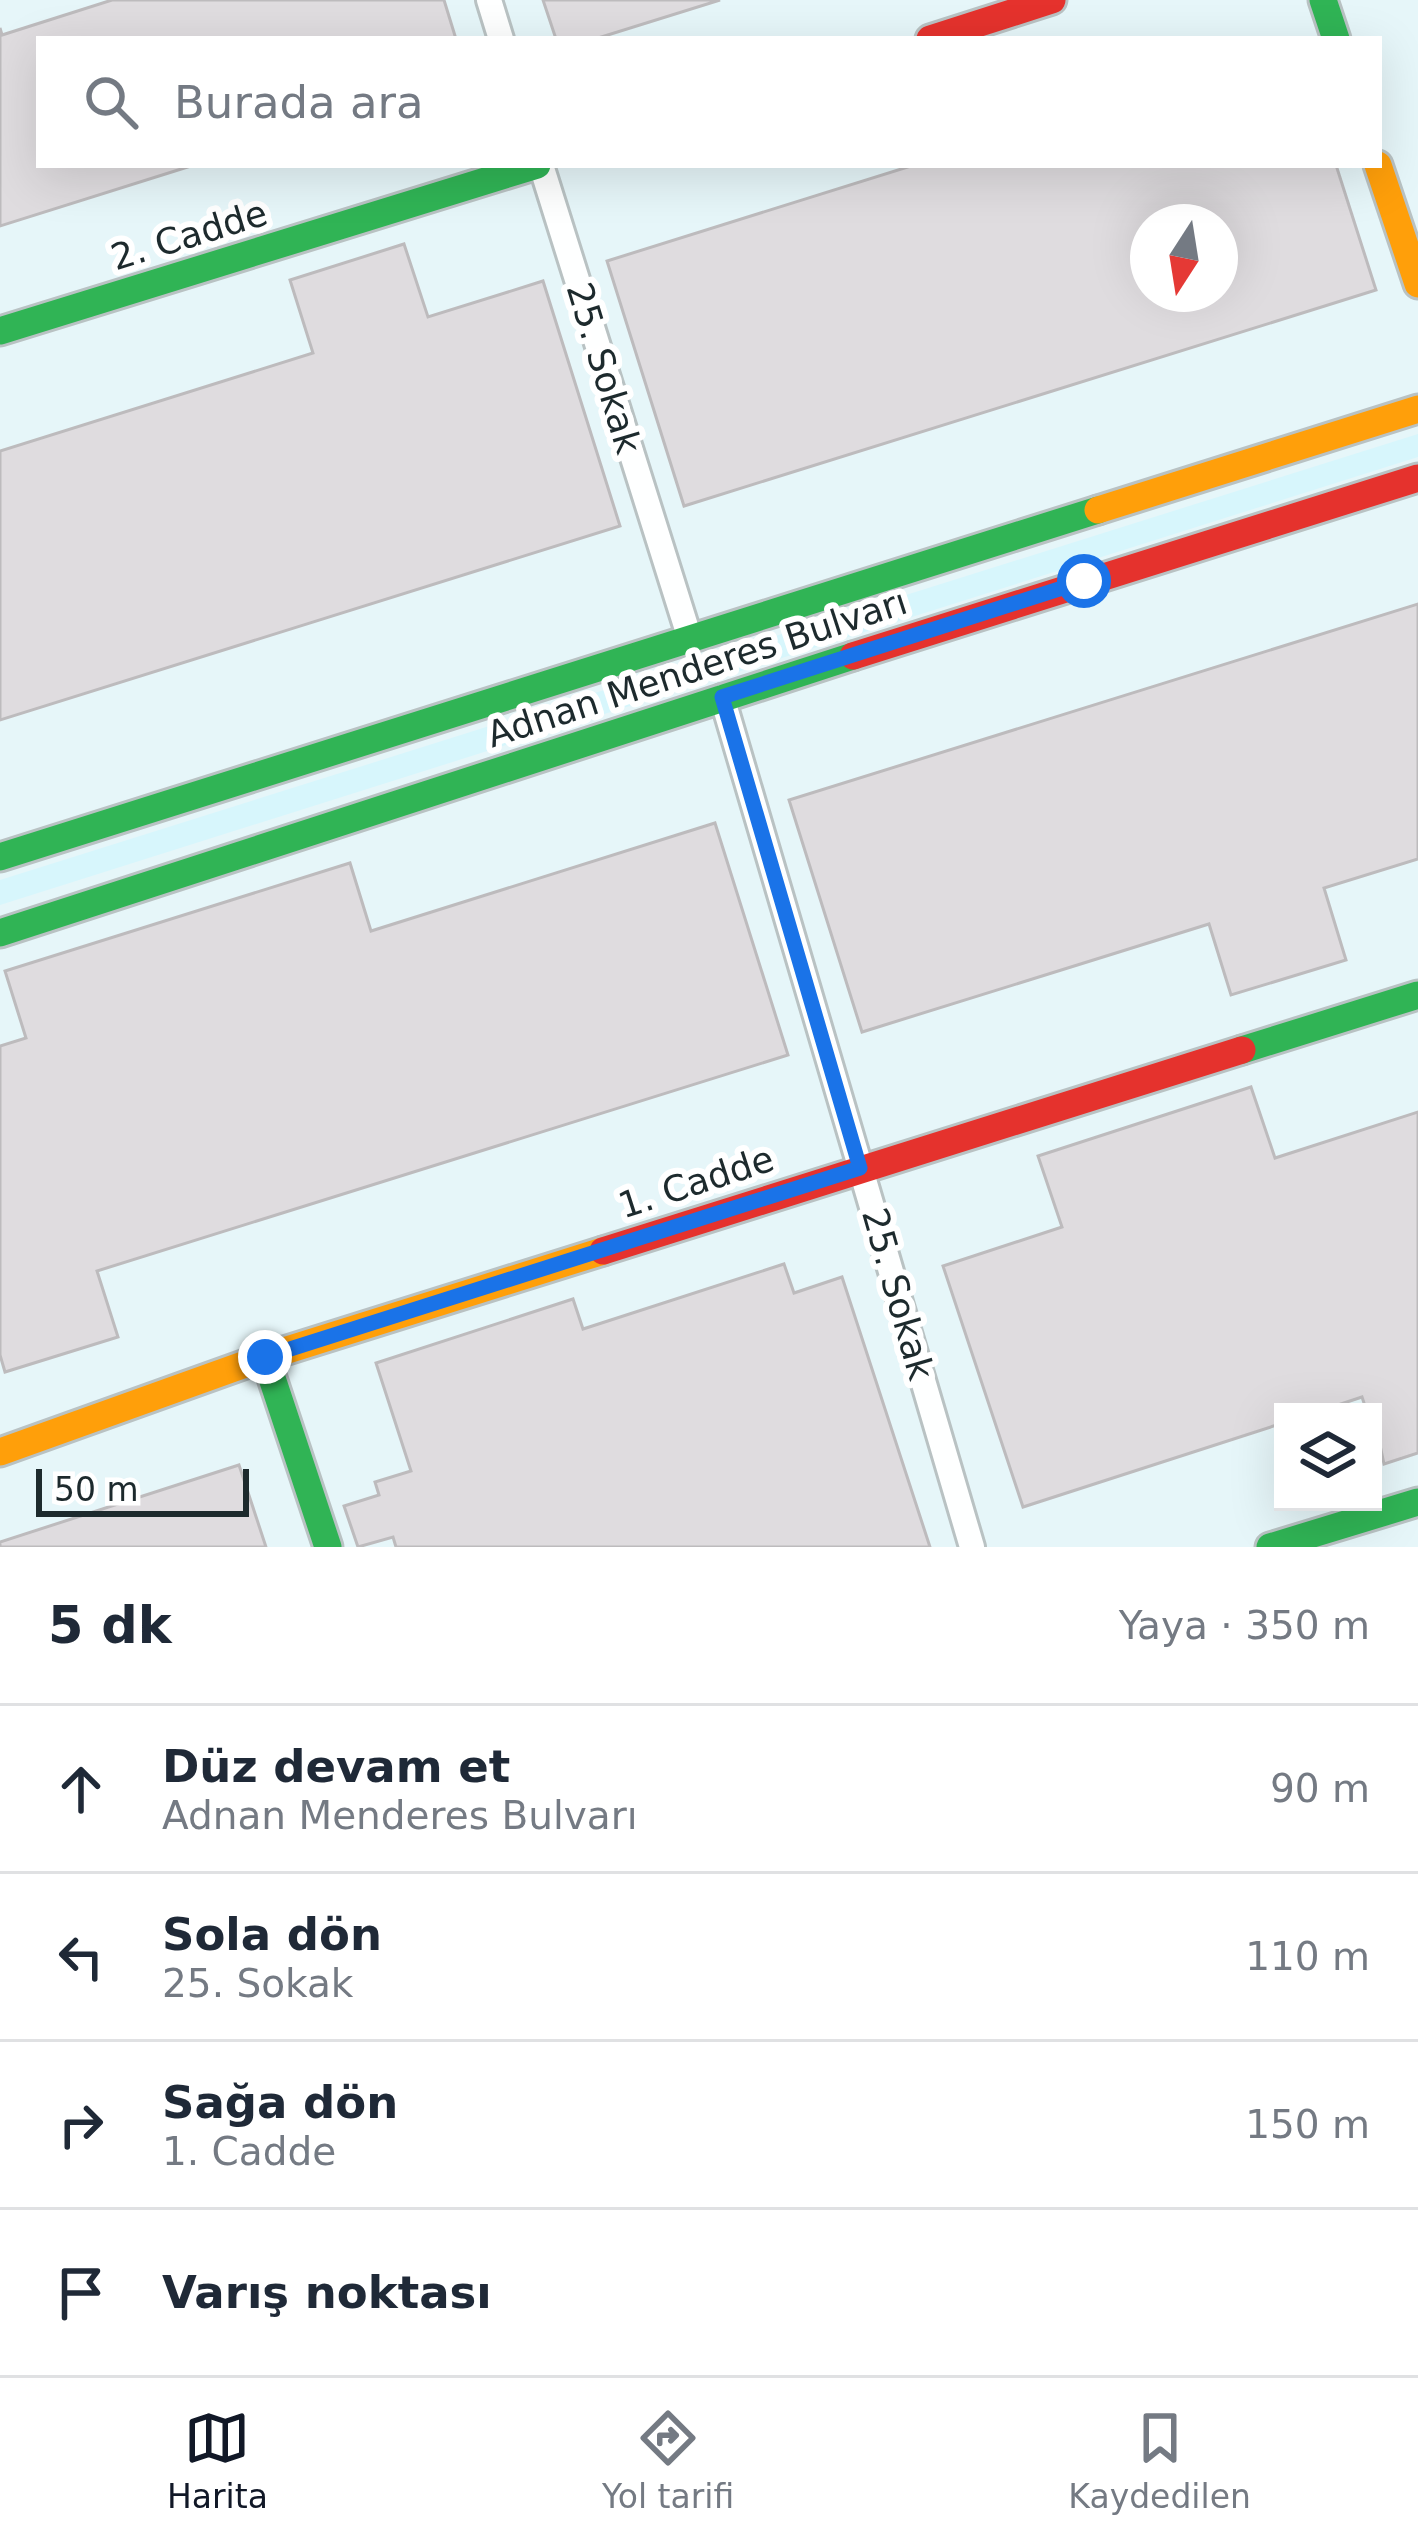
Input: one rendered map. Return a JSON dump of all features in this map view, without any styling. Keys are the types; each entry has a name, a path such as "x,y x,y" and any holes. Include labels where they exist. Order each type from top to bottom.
{"main road":[{"path":"939,36 1052,0"},
{"path":"1323,0 1335,36"},
{"name":"2. Cadde","path":"0,331 529,168"},
{"path":"1379,168 1418,284"},
{"name":"Adnan Menderes Bulvarı","path":"0,856 1418,409"},
{"name":"Adnan Menderes Bulvarı","path":"0,933 722,697 1418,478"},
{"name":"1. Cadde","path":"0,1452 265,1357 1418,995"},
{"path":"265,1357 328,1547"},
{"path":"1270,1547 1418,1502"}],"street":[{"path":"489,0 500,36"},
{"name":"25. Sokak","path":"540,168 690,639"},
{"name":"25. Sokak","path":"722,697 972,1547"}],"shaded area":[{"path":"0,0 1418,0 1418,1547 0,1547"},
{"path":"1418,434 1418,457 0,905 0,880"}],"building":[{"path":"112,0 444,0 455,36 36,36 36,168 184,168 0,226 0,28 2,35"},
{"path":"543,0 720,0 605,36 555,36"},
{"path":"904,168 1337,168 1376,290 684,506 607,261"},
{"path":"404,244 428,317 543,281 620,526 0,720 0,451 313,353 290,280"},
{"path":"1418,604 1418,859 1324,888 1346,960 1231,995 1209,924 862,1032 789,800"},
{"path":"715,823 788,1055 97,1271 118,1337 5,1372 0,1355 0,1046 26,1038 5,971 350,863 371,931"},
{"path":"1251,1087 1275,1158 1418,1112 1418,1453 1384,1464 1382,1403 1364,1403 1362,1397 1344,1403 1274,1403 1274,1426 1023,1507 943,1266 1062,1227 1038,1156"},
{"path":"784,1264 794,1293 842,1277 930,1547 396,1547 393,1537 358,1547 344,1506 379,1495 375,1482 411,1471 376,1363 573,1299 583,1329"},
{"path":"239,1465 266,1547 0,1547 0,1542"}],"traffic: fast":[{"path":"1323,0 1335,36"},
{"path":"0,331 527,168"},
{"path":"0,857 1098,510"},
{"path":"0,933 853,656"},
{"path":"1242,1050 1418,995"},
{"path":"265,1357 328,1547"},
{"path":"1270,1547 1418,1502"}],"traffic: slow":[{"path":"1379,168 1418,284"},
{"path":"1098,510 1418,409"},
{"path":"0,1452 265,1357 603,1251"}],"traffic: jam":[{"path":"939,36 1052,0"},
{"path":"853,656 1418,478"},
{"path":"603,1251 1242,1050"}],"route":[{"path":"265,1357 860,1168 722,697 1084,581"}]}
